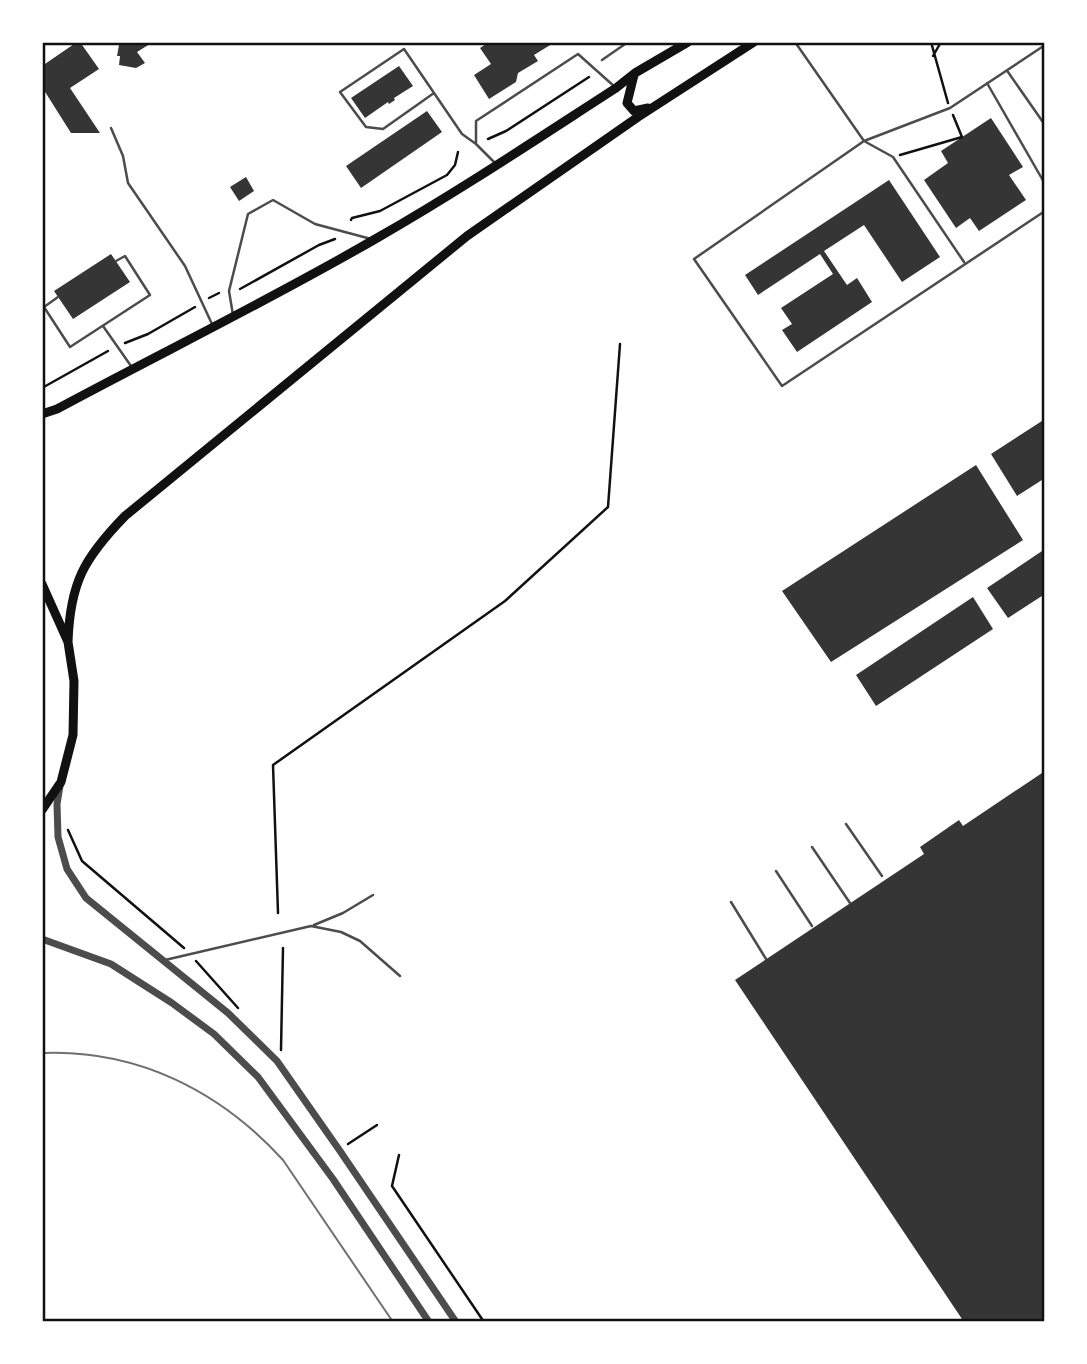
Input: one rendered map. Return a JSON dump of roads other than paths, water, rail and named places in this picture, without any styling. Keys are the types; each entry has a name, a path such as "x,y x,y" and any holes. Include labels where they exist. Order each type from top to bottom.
{"main road":[{"path":"42,414 57,409 214,327 374,240 442,200 635,73 688,42"},
{"path":"42,810 61,782 73,735 74,681 68,642 69,611 76,583 105,536 125,516 467,236 655,106 754,42"},
{"path":"635,73 628,103 634,111 655,106"},
{"path":"42,584 68,642"}],"street":[{"path":"61,782 57,804 58,837 68,869 86,898 228,1013 283,1071 343,1148 456,1322"},
{"path":"42,939 111,964 214,1034 266,1087 322,1164 429,1322"}],"lane":[{"path":"601,60 628,42"},
{"path":"794,42 864,141 893,157 964,263"},
{"path":"1045,45 950,108 864,141 694,259 782,386 1045,211"},
{"path":"434,93 383,130 366,127 340,92 404,48 462,134 496,165"},
{"path":"476,144 476,121 578,54 616,88"},
{"path":"1008,72 1045,125"},
{"path":"987,83 1045,184"},
{"path":"111,128 123,156 128,183 185,266 214,327"},
{"path":"234,316 229,291 248,214 273,200 315,224 374,240"},
{"path":"58,297 44,306 70,347 150,295 125,256 116,261"},
{"path":"103,326 132,369"},
{"path":"846,824 882,876"},
{"path":"812,847 849,903"},
{"path":"776,871 812,926"},
{"path":"162,960 311,926 342,913 373,895"},
{"path":"731,902 766,959"},
{"path":"311,926 341,932 360,941 400,976"}],"tram line":[{"path":"42,1053 111,1058 143,1067 174,1079 232,1114 283,1160 393,1322"}]}
